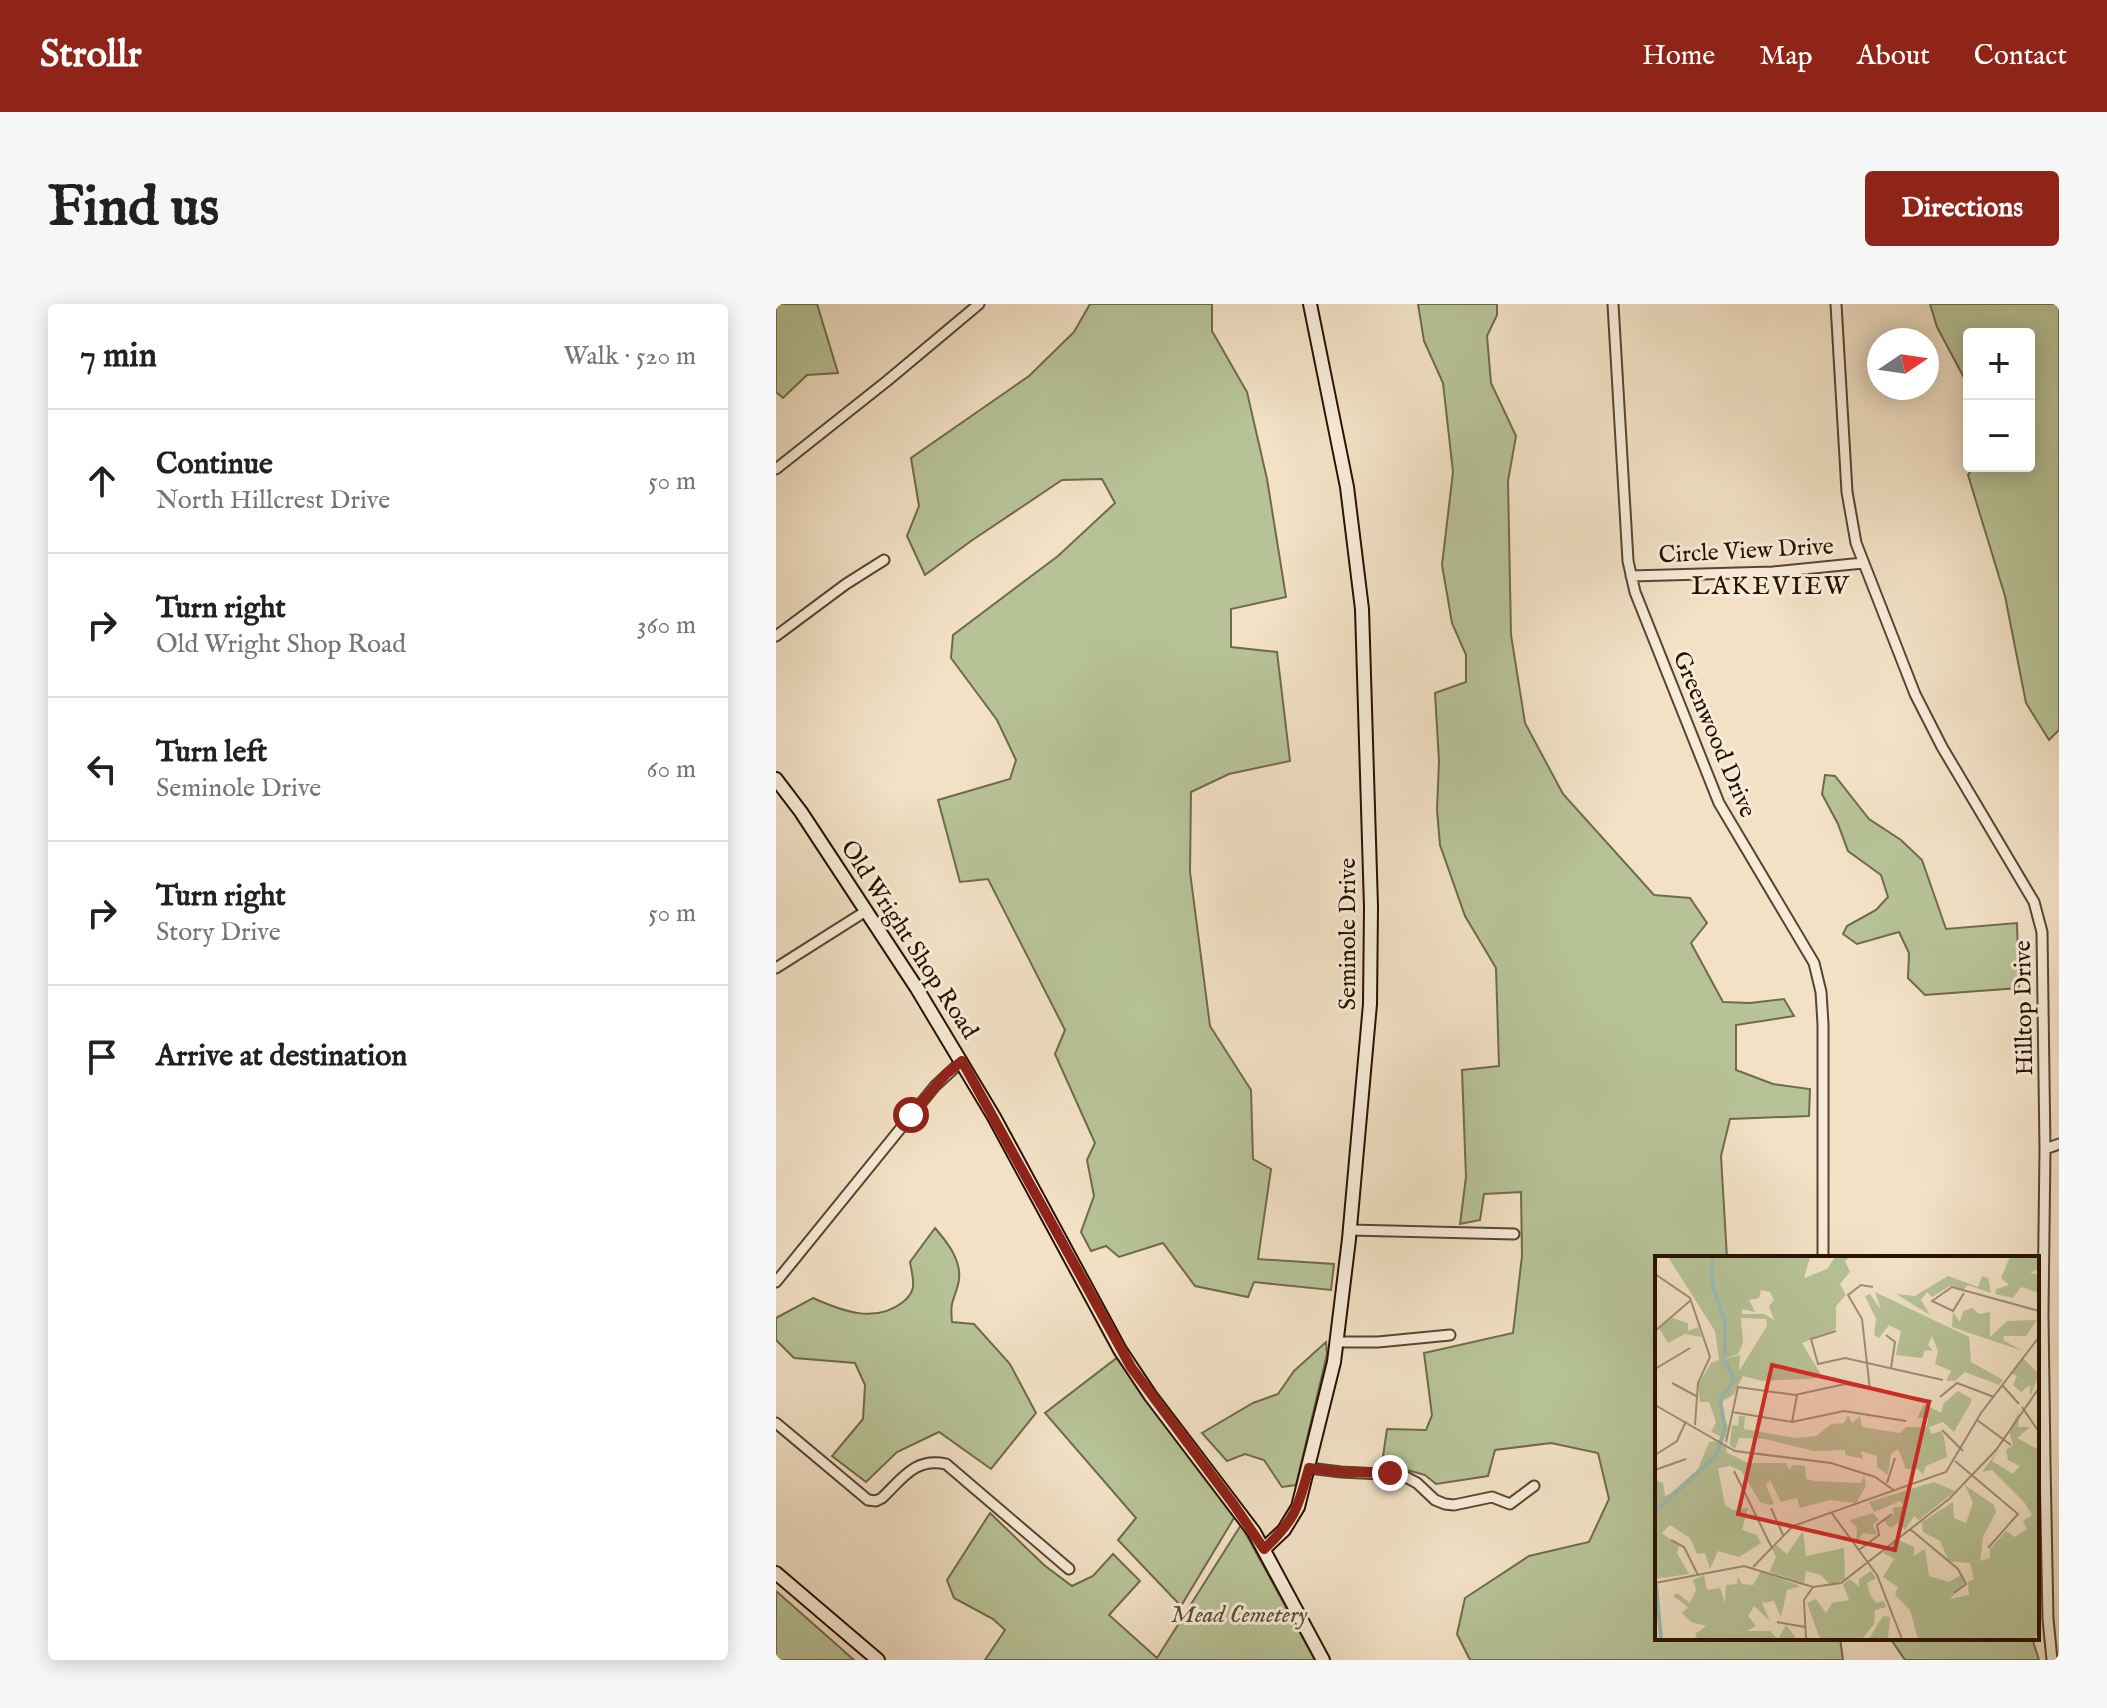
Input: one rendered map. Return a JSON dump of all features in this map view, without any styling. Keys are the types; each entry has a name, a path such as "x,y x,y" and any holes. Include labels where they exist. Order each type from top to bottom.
{"street":[{"path":"776,453 780,466 979,304"},
{"name":"Seminole Drive","path":"1264,1549 1291,1521 1298,1507 1337,1342 1350,1230 1370,991 1361,594 1347,487 1310,304"},
{"name":"Greenwood Drive","path":"1613,304 1631,576 1719,803 1814,963 1819,977 1823,1024 1823,1256"},
{"name":"Hilltop Drive","path":"1836,304 1849,517 1863,563 1927,720 2011,859 2034,902 2042,932 2045,1464 2048,1619 2052,1660"},
{"path":"776,636 884,560"},
{"name":"Circle View Drive","path":"1631,576 1773,572 1863,563"},
{"name":"Old Wright Shop Road","path":"776,779 866,911 962,1061 1126,1359 1264,1549 1323,1660"},
{"path":"776,968 866,911"},
{"path":"776,1282 935,1086 962,1061"},
{"path":"2045,1149 2059,1144"},
{"path":"1350,1230 1514,1234"},
{"path":"1337,1342 1378,1342 1450,1335"},
{"path":"776,1423 868,1500 882,1498 919,1464 946,1464 1069,1569"},
{"path":"1309,1468 1402,1475 1417,1483 1435,1500 1454,1505 1484,1497 1510,1504 1534,1486"},
{"path":"776,1573 878,1660"}],"green space":[{"path":"776,304 817,304 838,373 807,375 783,398 776,392"},
{"path":"1090,304 1212,304 1212,331 1247,392 1267,479 1286,597 1231,609 1231,647 1277,652 1290,761 1229,774 1191,792 1190,872 1210,1026 1251,1090 1253,1159 1271,1169 1258,1259 1334,1264 1331,1290 1254,1282 1248,1297 1195,1286 1163,1243 1119,1257 1106,1246 1091,1251 1081,1232 1094,1196 1087,1160 1095,1143 1055,1054 1065,1030 988,879 960,882 938,800 1010,779 1016,760 997,720 951,658 953,635 1058,556 1115,503 1102,479 1062,480 925,575 907,536 919,506 911,458 1029,376 1074,332"},
{"path":"1418,304 1497,304 1497,315 1487,336 1491,383 1516,436 1508,481 1511,635 1525,723 1563,794 1654,895 1690,898 1707,923 1691,943 1723,1002 1784,999 1794,1016 1736,1025 1736,1070 1773,1084 1810,1089 1809,1116 1730,1119 1721,1156 1727,1256 1655,1256 1655,1640 1840,1640 1843,1660 1470,1660 1457,1634 1465,1598 1529,1556 1589,1542 1609,1499 1598,1453 1551,1443 1495,1450 1488,1476 1436,1484 1425,1475 1382,1463 1387,1429 1426,1430 1432,1415 1424,1353 1513,1333 1522,1256 1521,1192 1484,1194 1480,1220 1460,1224 1466,1177 1462,1070 1499,1066 1496,968 1465,916 1440,845 1435,693 1466,682 1466,655 1452,623 1442,565 1453,472 1443,383 1424,341"},
{"path":"1930,304 2059,304 2059,730 2049,740 2026,703 2005,596 1968,475 1970,472 2035,472 2035,328 1963,328 1963,376 1937,327"},
{"path":"1825,775 1835,776 1869,819 1901,840 1922,860 1946,929 2017,923 2019,988 1925,995 1908,978 1909,953 1899,932 1857,944 1843,934 1847,926 1876,910 1888,897 1881,875 1848,851 1822,794"},
{"path":"935,1228 950,1247 959,1269 952,1322 974,1324 1010,1364 1036,1413 991,1469 939,1432 897,1452 866,1482 832,1456 863,1419 865,1385 855,1363 794,1358 776,1340 776,1318 813,1298 858,1313 892,1309 911,1294 910,1262"},
{"path":"1326,1342 1327,1354 1296,1485 1282,1487 1264,1460 1245,1454 1227,1461 1202,1433 1253,1403 1278,1394 1294,1371"},
{"path":"1118,1357 1237,1513 1181,1606 1118,1540 1136,1518 1045,1413"},
{"name":"Mead Cemetery","path":"990,1513 1044,1565 1072,1586 1093,1576 1113,1554 1140,1581 1109,1615 1157,1658 1241,1525 1315,1660 985,1660 1005,1630 993,1619 954,1598 947,1580"},
{"path":"776,1591 854,1660 776,1660"},
{"path":"1891,1640 2033,1640 2039,1660 1905,1660"}],"district":[{"name":"LAKEVIEW","path":"1771,585"}],"route":[{"path":"911,1115 946,1074 962,1061 1131,1367 1264,1549 1291,1521 1309,1468 1390,1473"}]}
